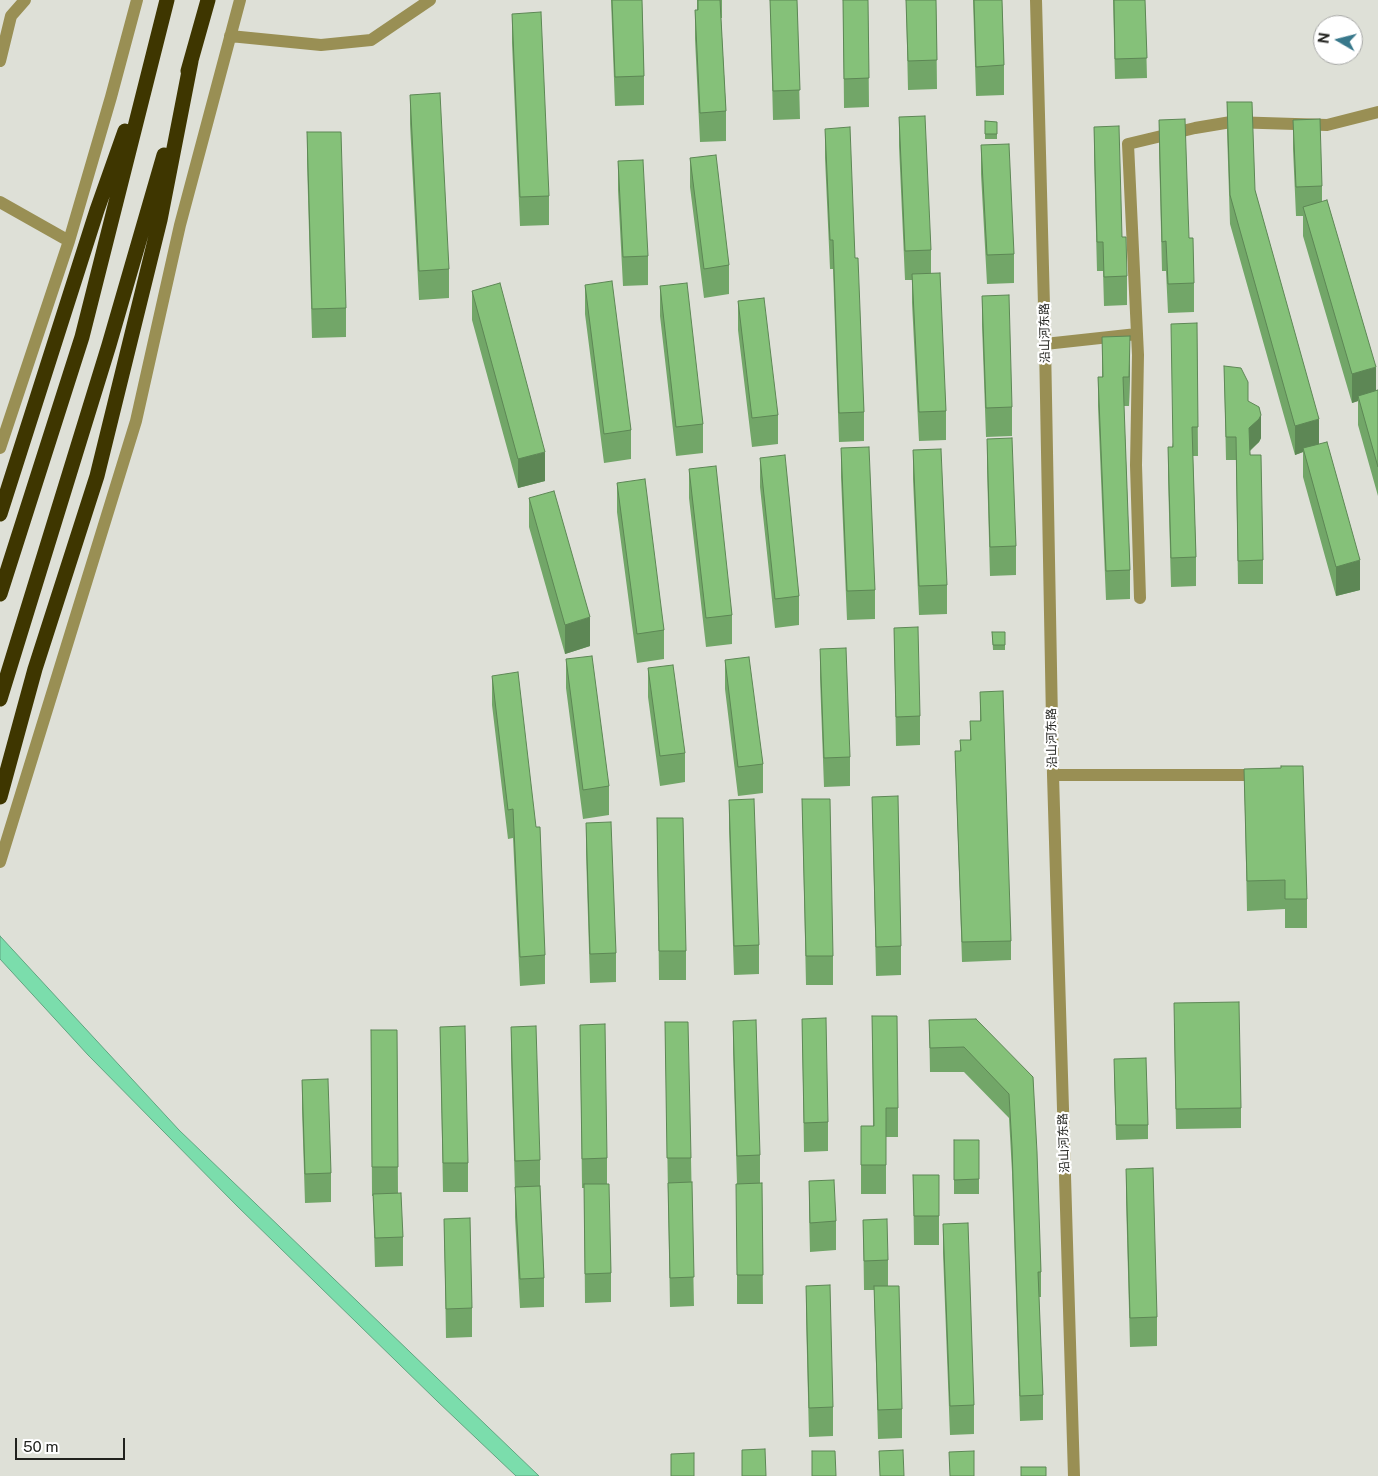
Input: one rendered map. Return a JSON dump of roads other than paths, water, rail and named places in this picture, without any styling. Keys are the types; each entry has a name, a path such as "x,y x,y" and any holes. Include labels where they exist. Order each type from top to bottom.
{"highway":[{"path":"0,594 82,337 167,0"},
{"path":"0,700 109,345 208,0"},
{"path":"0,514 97,210 155,50"},
{"path":"0,798 35,669 97,476 160,220 191,61"}],"street":[{"path":"0,61 11,16 25,0"},
{"path":"0,862 136,421 180,225 240,0"},
{"path":"230,36 321,45 371,40 430,0"},
{"name":"沿山河东路","path":"1036,0 1053,775 1074,1476"},
{"path":"0,448 69,241 136,4"},
{"path":"1140,598 1136,465 1138,334 1128,144 1195,128 1231,122 1327,125 1378,112"},
{"path":"0,202 69,241"},
{"path":"1045,344 1138,334"},
{"path":"1053,775 1267,775"}]}
